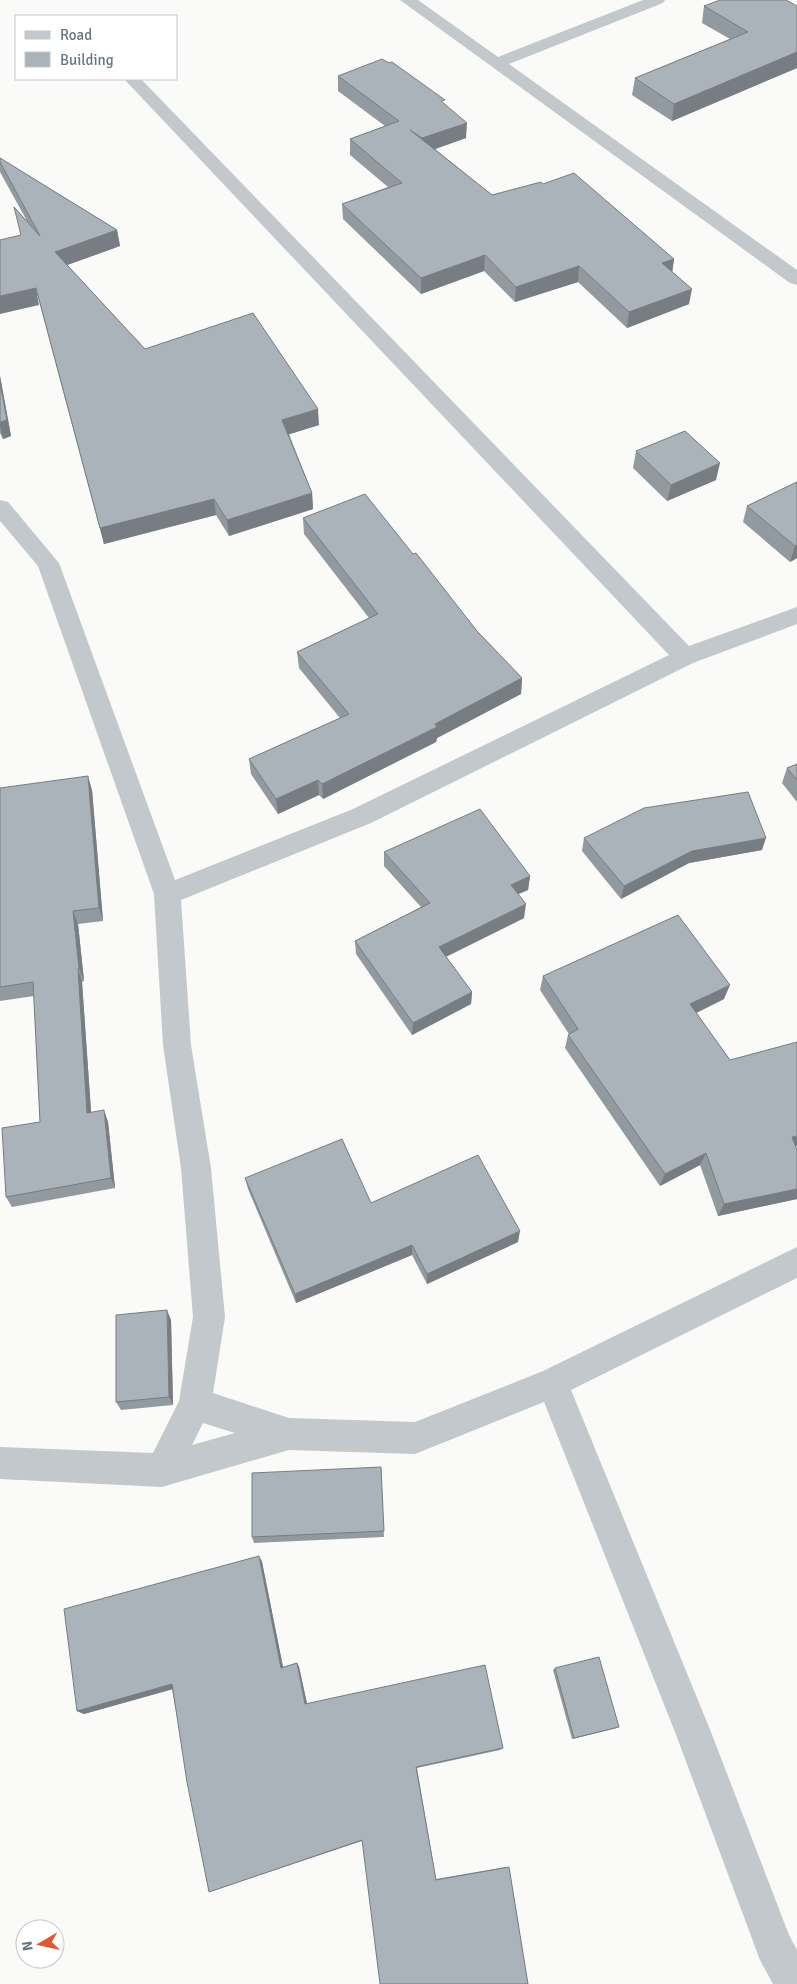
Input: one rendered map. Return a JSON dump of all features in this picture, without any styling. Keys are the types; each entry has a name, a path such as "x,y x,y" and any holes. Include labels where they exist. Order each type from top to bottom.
{"street":[{"path":"408,0 440,25 497,63 797,279"},
{"path":"497,63 657,0"},
{"path":"133,80 685,656"},
{"path":"0,507 48,563 167,894 177,1045 196,1168 209,1317 195,1404 162,1470"},
{"path":"167,894 362,816 685,656 797,615"},
{"path":"195,1404 288,1434 416,1438 552,1383 797,1262"},
{"path":"552,1383 693,1732 774,1946 794,1984"},
{"path":"0,1462 162,1470 288,1434"}],"building":[{"path":"720,0 786,0 797,6 797,52 674,104 635,78 748,32 704,6"},
{"path":"382,59 389,63 392,62 445,100 441,101 467,123 422,138 410,130 492,195 541,182 543,184 574,173 674,259 662,263 692,289 629,312 579,266 516,287 485,255 421,278 342,204 402,183 350,139 399,121 338,76"},
{"path":"0,158 117,230 55,252 145,349 253,313 318,409 282,420 312,493 227,520 214,499 100,528 36,288 0,296 0,240 21,235 14,207 40,236 0,162"},
{"path":"0,383 7,420 0,422"},
{"path":"685,431 720,463 671,485 636,451"},
{"path":"797,482 797,545 795,546 747,506"},
{"path":"365,494 413,554 416,553 477,631 522,678 435,724 437,727 322,784 318,780 276,799 249,759 349,714 297,652 378,614 303,518"},
{"path":"797,764 797,780 787,768"},
{"path":"88,776 99,908 73,911 79,968 87,1113 104,1110 111,1178 6,1197 2,1128 40,1122 33,982 0,987 0,788"},
{"path":"748,792 766,838 692,851 624,886 584,838 644,808"},
{"path":"480,809 530,876 511,885 526,904 439,947 472,992 413,1023 355,941 430,903 384,852"},
{"path":"678,915 730,985 690,1004 730,1060 797,1042 797,1136 792,1137 797,1150 797,1189 724,1204 706,1153 665,1174 568,1035 578,1029 543,976"},
{"path":"342,1139 371,1203 478,1155 520,1231 427,1274 412,1245 295,1294 245,1178"},
{"path":"167,1310 169,1397 116,1402 116,1315"},
{"path":"381,1467 384,1531 252,1537 252,1473"},
{"path":"259,1556 281,1668 297,1663 305,1704 485,1665 503,1748 416,1767 436,1880 509,1867 528,1984 380,1984 362,1840 209,1892 187,1782 172,1684 77,1711 64,1609"},
{"path":"599,1657 619,1727 574,1738 555,1668"}]}
